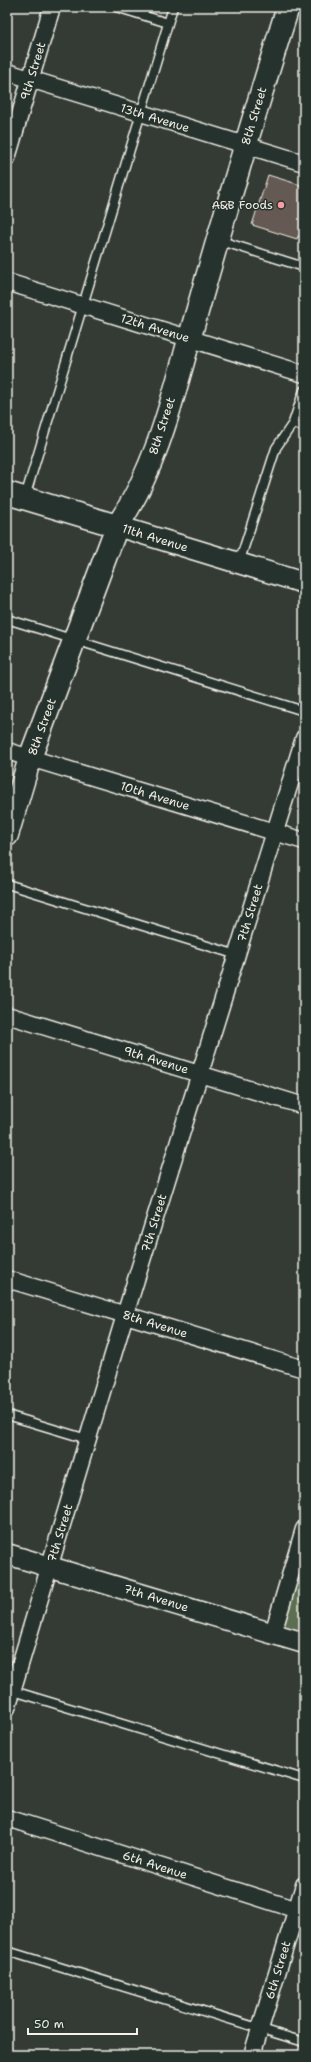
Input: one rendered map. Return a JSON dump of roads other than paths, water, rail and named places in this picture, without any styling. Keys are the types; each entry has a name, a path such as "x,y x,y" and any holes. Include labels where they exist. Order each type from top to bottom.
{"main road":[{"name":"8th Street","path":"7,835 30,758 117,526 127,511 156,449 245,145 288,7"},
{"name":"11th Avenue","path":"16,495 117,526"}],"street":[{"name":"9th Street","path":"7,158 52,7"},
{"name":"13th Avenue","path":"7,72 304,163"},
{"name":"12th Avenue","path":"7,282 189,339 303,371"},
{"name":"11th Avenue","path":"117,526 304,583"},
{"name":"7th Street","path":"7,1708 10,1689 50,1567 125,1315 304,738"},
{"name":"10th Avenue","path":"7,751 304,841"},
{"name":"9th Avenue","path":"7,1015 201,1073 304,1106"},
{"name":"8th Avenue","path":"7,1279 304,1369"},
{"path":"273,1633 304,1529"},
{"name":"7th Avenue","path":"7,1554 304,1643"},
{"name":"6th Avenue","path":"7,1818 300,1911"},
{"name":"6th Street","path":"252,2055 300,1911 304,1885"}],"lane":[{"path":"116,7 168,23"},
{"path":"16,495 84,306 173,7"},
{"path":"217,240 304,267"},
{"path":"239,563 276,448 293,424 304,390"},
{"path":"293,424 304,427"},
{"path":"7,619 304,711"},
{"path":"7,884 237,955"},
{"path":"7,1415 88,1439"},
{"path":"10,1689 304,1779"},
{"path":"7,1951 304,2042"}],"place":[{"name":"A&B Foods","path":"281,205"}]}
